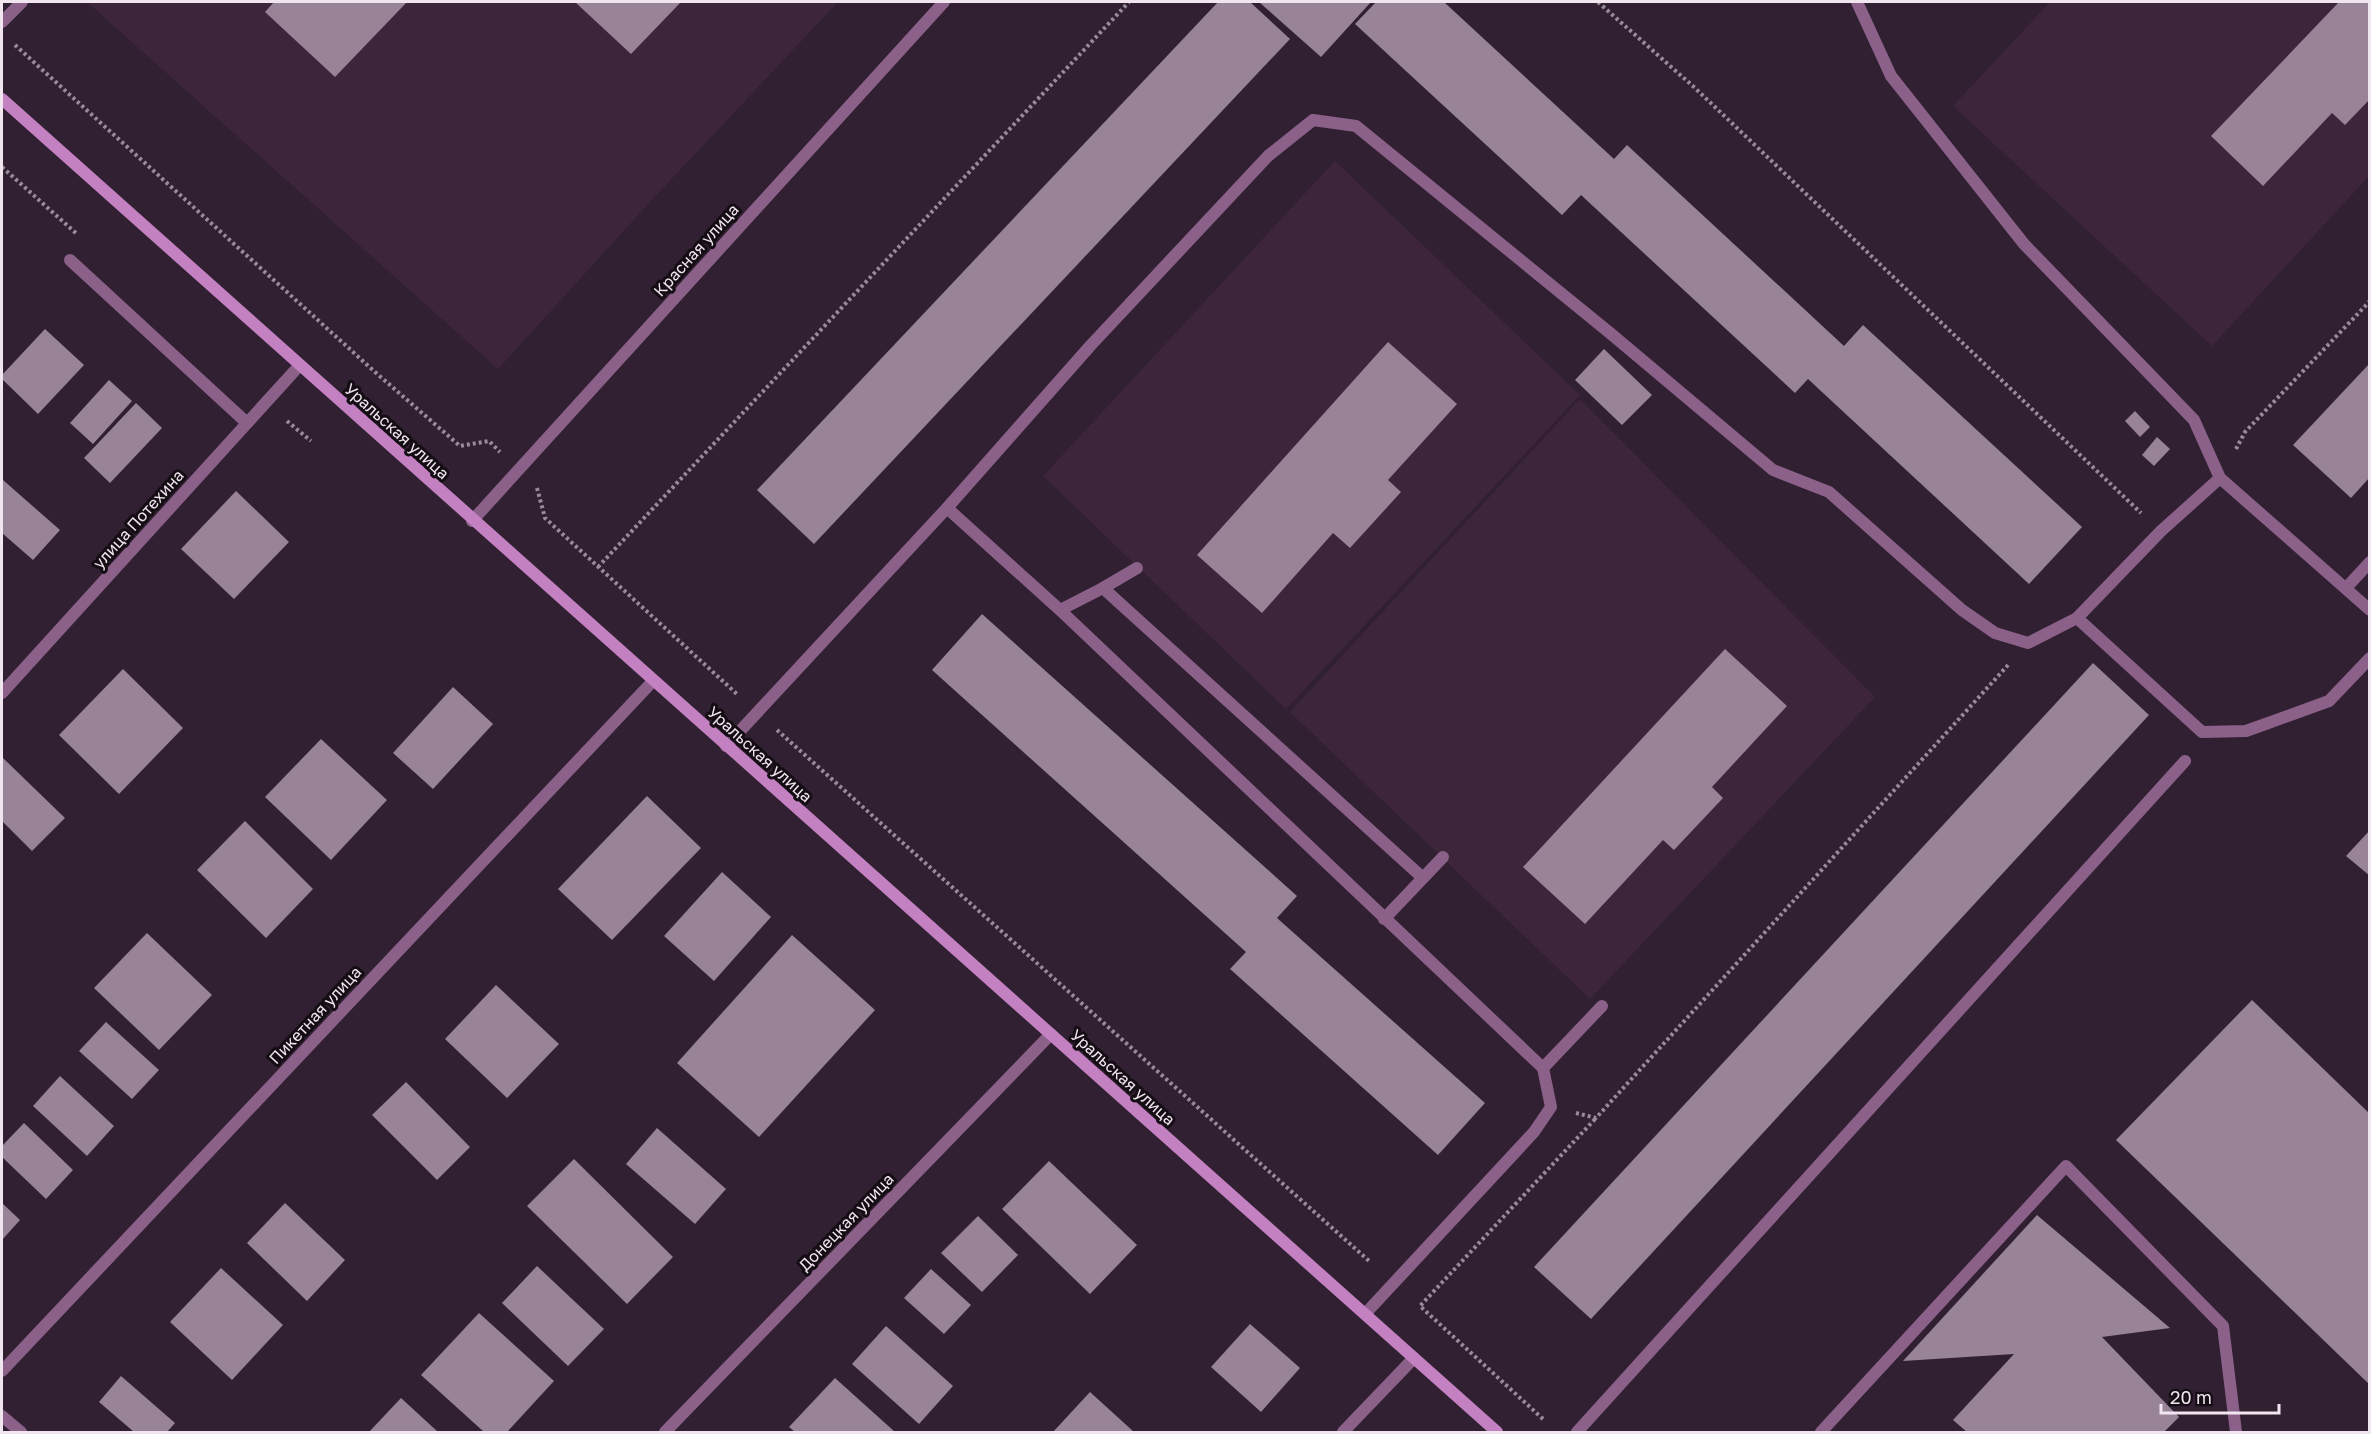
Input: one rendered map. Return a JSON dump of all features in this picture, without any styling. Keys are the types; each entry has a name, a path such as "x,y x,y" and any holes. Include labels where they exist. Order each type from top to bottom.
{"street":[{"path":"2,22 22,2"},
{"name":"Красная улица","path":"472,520 944,2"},
{"path":"1857,2 1891,76 2024,244 2194,420 2220,478 2370,610"},
{"name":"Уральская улица","path":"2,99 1497,1432"},
{"path":"726,746 1268,156 1313,120 1356,126 1601,325 1773,470 1828,492 1962,610 1995,633 2028,643 2077,618 2161,531 2220,478"},
{"path":"70,260 247,423"},
{"name":"улица Потехина","path":"2,693 299,366"},
{"path":"947,508 1060,610 1543,1068 1551,1107 1534,1132 1365,1314"},
{"path":"2346,588 2370,562"},
{"path":"1060,610 1137,568"},
{"path":"1103,588 1423,878"},
{"path":"2077,618 2202,732 2246,731 2329,700 2370,658"},
{"name":"Пикетная улица","path":"2,1371 653,681"},
{"path":"1577,1432 2185,760"},
{"path":"1384,919 1443,857"},
{"path":"1543,1068 1602,1006"},
{"name":"Донецкая улица","path":"665,1432 1051,1034"},
{"path":"1821,1432 2066,1166 2223,1326 2236,1432"},
{"path":"1343,1432 1414,1358"},
{"path":"2,1416 21,1432"}],"path":[{"path":"598,567 1129,2"},
{"path":"1598,2 1695,88 2161,531"},
{"path":"10,40 460,446 489,441 537,487 545,518 758,713 1369,1261"},
{"path":"2220,478 2245,432 2370,301"},
{"path":"1544,1419 1420,1306 1596,1118 2028,643"},
{"path":"1551,1107 1596,1118"}],"shaded area":[{"path":"87,2 838,2 649,203 498,369"},
{"path":"2050,2 2369,2 2369,176 2212,346 1953,106"},
{"path":"1335,161 1580,395 1286,709 1043,476"},
{"path":"1580,399 1875,697 1590,999 1290,712"}],"building":[{"path":"274,2 407,2 335,77 265,12"},
{"path":"575,2 681,2 631,54"},
{"path":"1218,2 1250,2 1290,39 814,544 757,490"},
{"path":"1259,2 1371,2 1321,57"},
{"path":"1376,2 1444,2 1614,159 1627,145 1844,346 1863,325 2082,527 2029,584 1808,379 1795,393 1581,195 1562,215 1355,24"},
{"path":"2339,2 2370,2 2370,99 2345,125 2332,113 2263,186 2211,136"},
{"path":"45,329 84,365 38,414 2,379 2,375"},
{"path":"1388,342 1457,404 1388,480 1401,492 1350,548 1333,533 1262,613 1197,555"},
{"path":"1604,349 1652,395 1622,425 1575,380"},
{"path":"2370,363 2370,477 2351,498 2293,445"},
{"path":"109,380 132,401 93,444 70,423"},
{"path":"136,403 162,428 110,483 84,458"},
{"path":"2135,411 2150,427 2140,437 2125,421"},
{"path":"2157,437 2170,449 2154,466 2142,455"},
{"path":"3,480 60,530 33,560 2,533"},
{"path":"236,491 289,542 234,599 181,549"},
{"path":"982,614 1297,896 1277,918 1485,1103 1438,1155 1230,969 1246,952 932,670"},
{"path":"1725,649 1787,706 1712,787 1723,798 1674,850 1663,840 1585,924 1523,867"},
{"path":"2093,663 2149,715 1591,1319 1534,1267"},
{"path":"123,669 183,728 119,794 59,735"},
{"path":"453,687 493,724 433,789 393,753"},
{"path":"321,739 387,800 331,860 265,797"},
{"path":"3,758 65,818 32,851 2,821"},
{"path":"647,796 701,848 612,940 558,889"},
{"path":"245,821 313,889 266,938 197,870"},
{"path":"2370,830 2370,876 2346,856"},
{"path":"722,872 771,917 714,981 664,936"},
{"path":"147,933 212,995 159,1050 94,988"},
{"path":"792,935 875,1010 759,1137 677,1063"},
{"path":"496,985 559,1044 507,1098 445,1039"},
{"path":"2252,1000 2370,1114 2370,1385 2116,1140"},
{"path":"106,1022 159,1070 132,1099 79,1051"},
{"path":"60,1076 114,1126 87,1156 33,1106"},
{"path":"406,1082 470,1147 437,1180 372,1115"},
{"path":"24,1123 73,1170 46,1199 2,1157 2,1146"},
{"path":"657,1128 726,1189 695,1224 626,1164"},
{"path":"574,1159 673,1257 627,1304 527,1206"},
{"path":"1049,1161 1137,1245 1090,1294 1002,1209"},
{"path":"2,1203 20,1220 2,1240"},
{"path":"285,1203 345,1260 307,1301 247,1243"},
{"path":"2037,1215 2170,1328 2102,1337 2179,1417 2164,1432 1967,1432 1953,1420 2014,1354 1903,1361"},
{"path":"978,1216 1018,1255 982,1292 941,1253"},
{"path":"537,1266 604,1329 568,1366 502,1303"},
{"path":"221,1268 283,1325 232,1380 170,1322"},
{"path":"931,1269 971,1305 944,1334 904,1298"},
{"path":"479,1313 554,1381 507,1432 484,1432 421,1375"},
{"path":"1250,1324 1300,1368 1261,1412 1211,1367"},
{"path":"886,1326 953,1386 919,1424 852,1364"},
{"path":"121,1376 175,1423 167,1432 134,1432 99,1402"},
{"path":"835,1378 895,1432 795,1432 789,1427"},
{"path":"1090,1392 1134,1432 1053,1432"},
{"path":"401,1398 438,1432 369,1432"}]}
